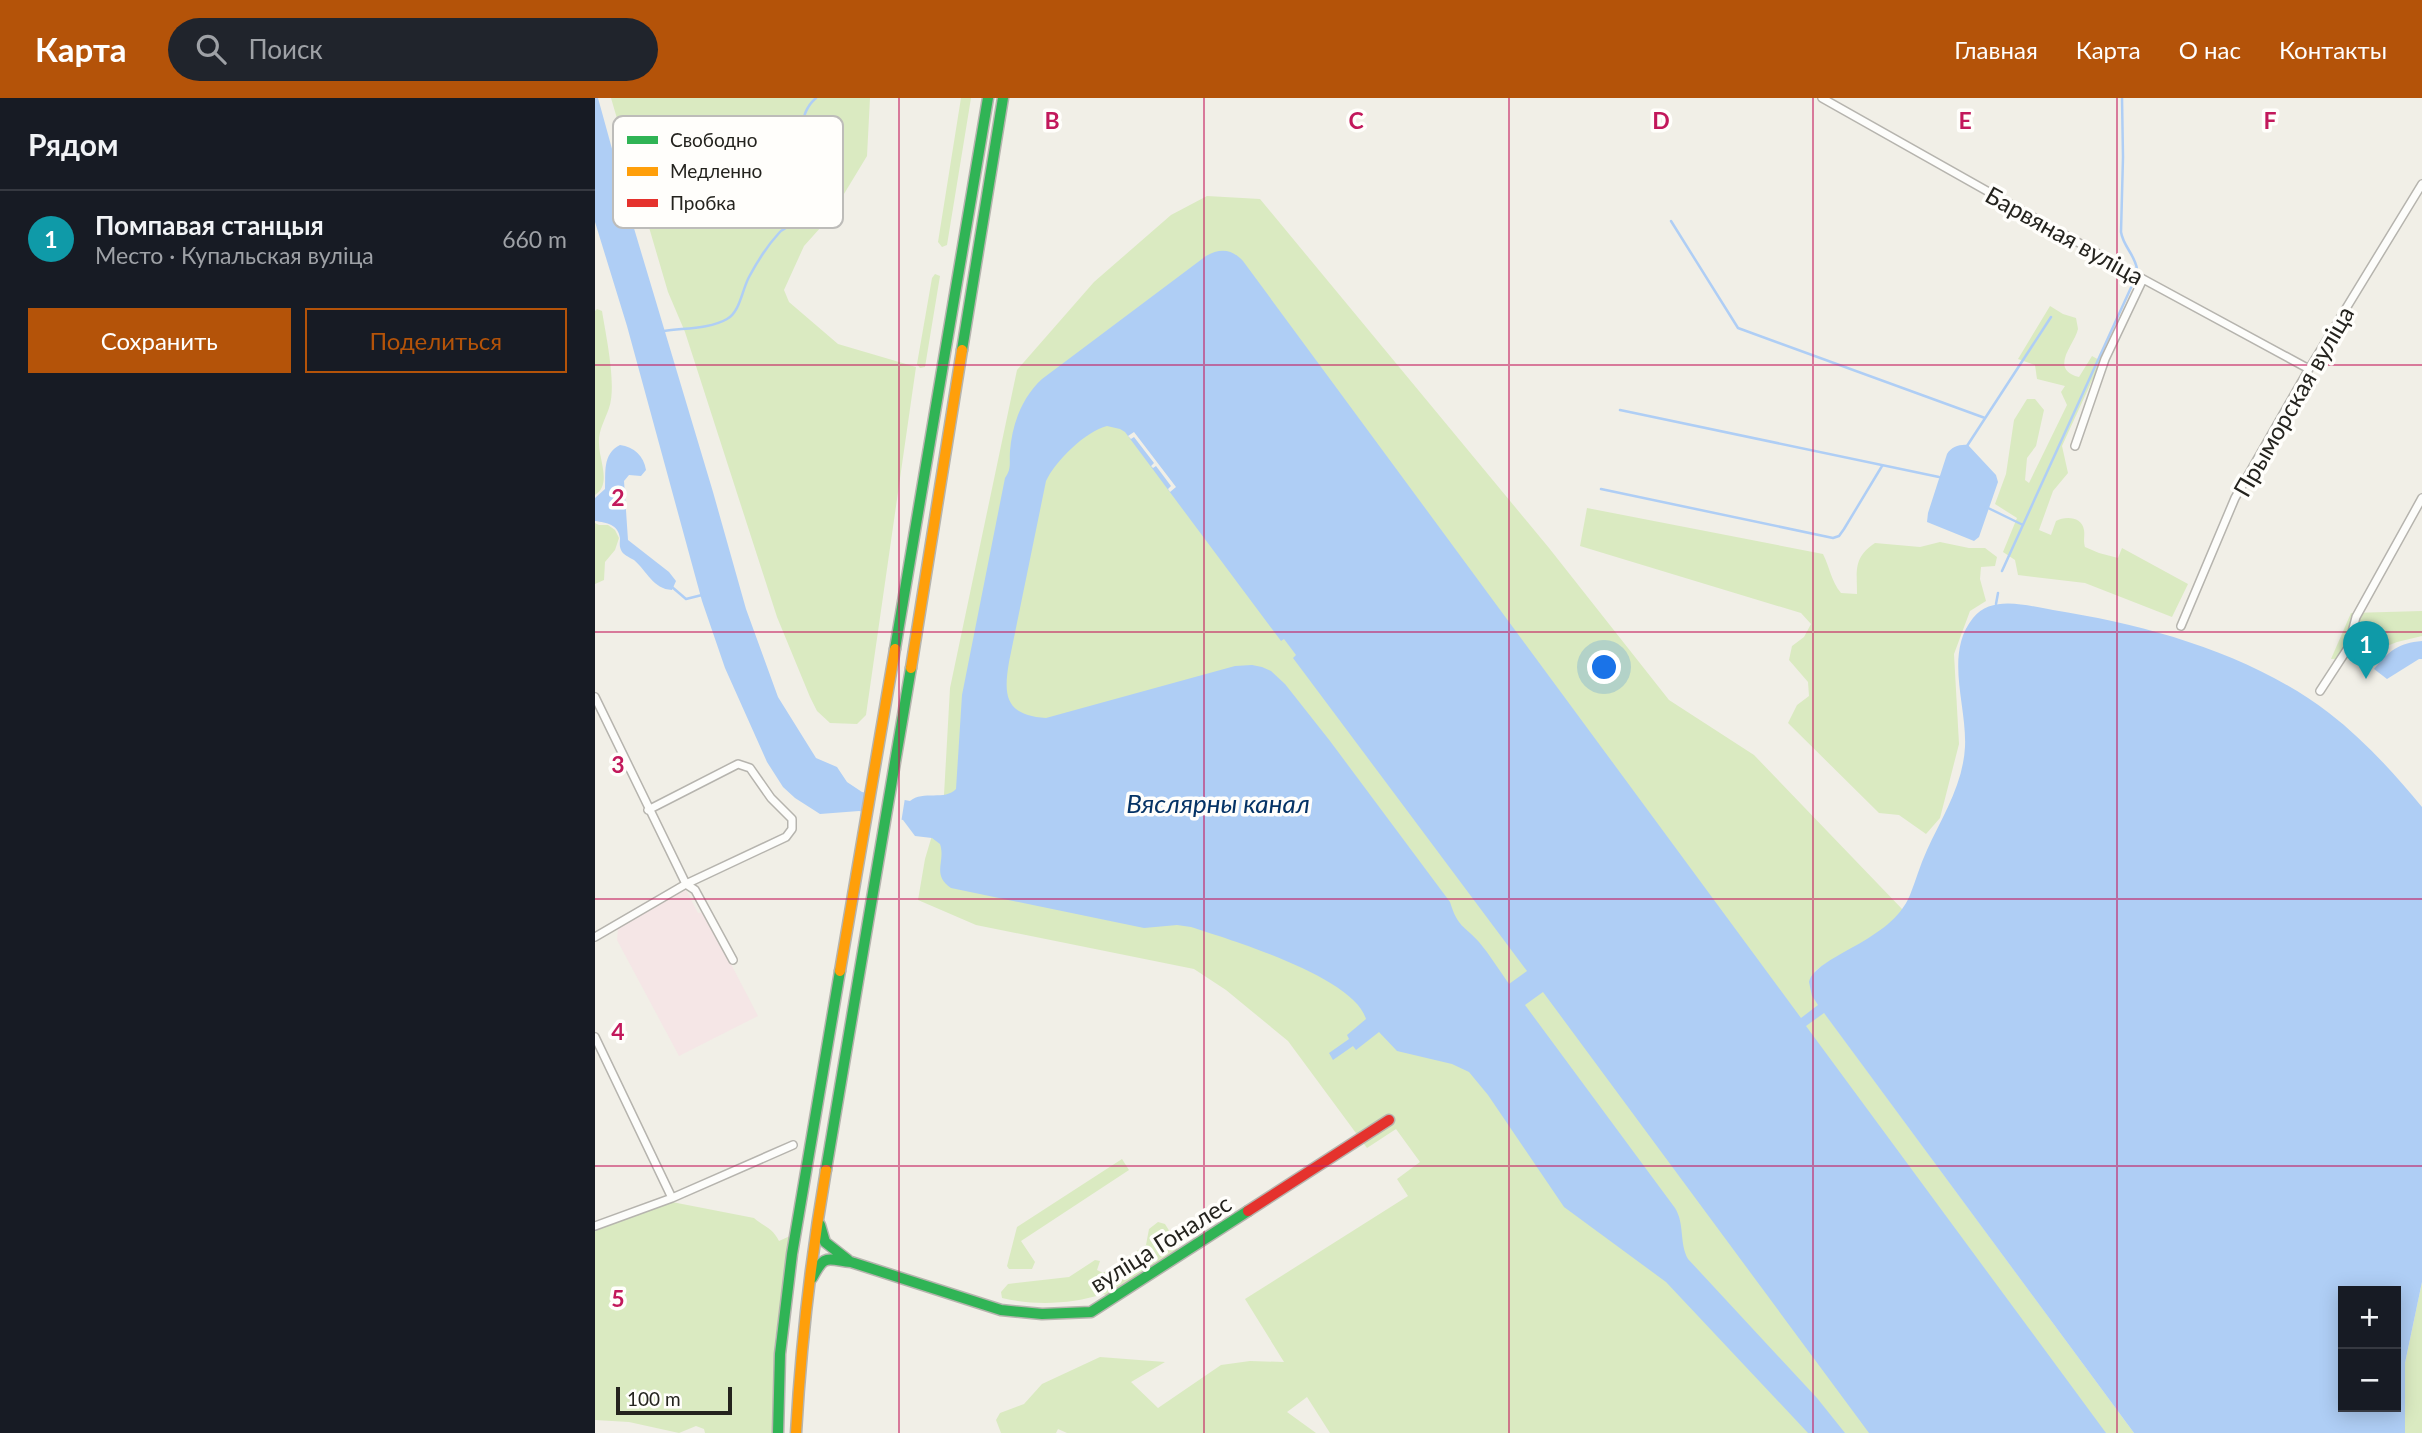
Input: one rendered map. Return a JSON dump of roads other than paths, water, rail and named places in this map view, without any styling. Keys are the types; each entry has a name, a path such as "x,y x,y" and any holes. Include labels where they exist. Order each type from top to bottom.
{"main road":[{"path":"778,1433 780,1354 785,1301 988,98"},
{"path":"796,1433 806,1295 1003,98"},
{"name":"вуліца Гоналес","path":"851,1262 1001,1310 1042,1314 1091,1312 1389,1120"},
{"path":"819,1213 821,1238 851,1262"},
{"path":"806,1295 815,1269 821,1262 827,1259 851,1262"}],"street":[{"name":"Барвяная вуліца","path":"1822,98 2309,369"},
{"name":"Прыморская вуліца","path":"2181,626 2235,498 2309,369 2422,184"},
{"path":"2075,446 2105,359 2143,279"},
{"path":"2319,691 2349,648 2356,617 2422,498"},
{"path":"595,697 686,884 695,890 733,960"},
{"path":"595,937 686,884 786,837 792,829 792,819 771,798 750,768 743,764 648,810"},
{"path":"595,1037 672,1198"},
{"path":"595,1226 672,1198 793,1145"}],"water":[{"name":"Вяслярны канал","path":"595,98 598,98 613,152 613,228 634,228 746,609 778,697 816,758 837,767 847,782 862,792 910,801 921,796 951,793 956,789 962,695 1009,468 1013,431 1029,394 1042,379 1206,256 1221,251 1235,254 1243,261 1801,1018 1818,1005 1812,996 1809,982 1815,972 1887,925 1910,895 1960,774 1965,731 1958,664 1960,647 1964,632 1981,611 2000,604 2022,604 2089,616 2198,645 2267,674 2299,692 2354,734 2422,807 2422,1282 2405,1363 2405,1433 2134,1433 1824,1013 1806,1026 2106,1433 1869,1433 1543,992 1525,1005 1675,1208 1688,1259 1817,1398 1845,1433 1808,1433 1666,1282 1564,1207 1488,1095 1469,1072 1452,1064 1397,1051 1379,1032 1356,1050 1353,1046 1333,1060 1329,1053 1349,1039 1347,1035 1366,1019 1357,1004 1339,989 1289,962 1191,927 1177,925 1144,928 951,888 940,873 940,844 932,838 915,836 903,820 859,811 820,814 795,798 783,787 767,762 725,668 702,601 627,326 595,222","holes":["1107,426 1125,432 1281,641 1284,639 1296,655 1293,658 1527,971 1509,984 1483,947 1459,922 1450,902 1330,741 1285,684 1271,671 1252,665 1235,666 1046,718 1023,713 1010,702 1007,685 1009,662 1046,481 1056,465 1090,434"]},
{"path":"620,445 638,453 646,470 641,476 629,475 624,481 628,540 669,572 676,581 672,590 655,583 634,560 623,553 619,533 614,527 595,521 595,498 605,489 605,470 610,453"},
{"path":"1968,445 1996,475 1998,482 1979,537 1974,541 1927,522 1947,454 1956,446"},
{"path":"2422,641 2422,659 2387,679 2374,669 2395,649"}],"waterway":[{"path":"805,116 816,98"},
{"path":"2122,98 2121,232 2137,269"},
{"path":"1671,221 1738,328 1985,418"},
{"path":"664,331 713,325 731,316 759,260 770,243 786,228"},
{"path":"2002,571 2134,281"},
{"path":"1967,446 2051,317"},
{"path":"1620,410 1939,477"},
{"path":"1601,489 1833,538 1839,536 1844,529 1882,466"},
{"path":"1986,507 2023,525"},
{"path":"672,587 686,599 702,595"},
{"path":"1996,604 1998,593"}],"place":[{"name":"Помпавая станцыя","path":"2366,679"}]}
